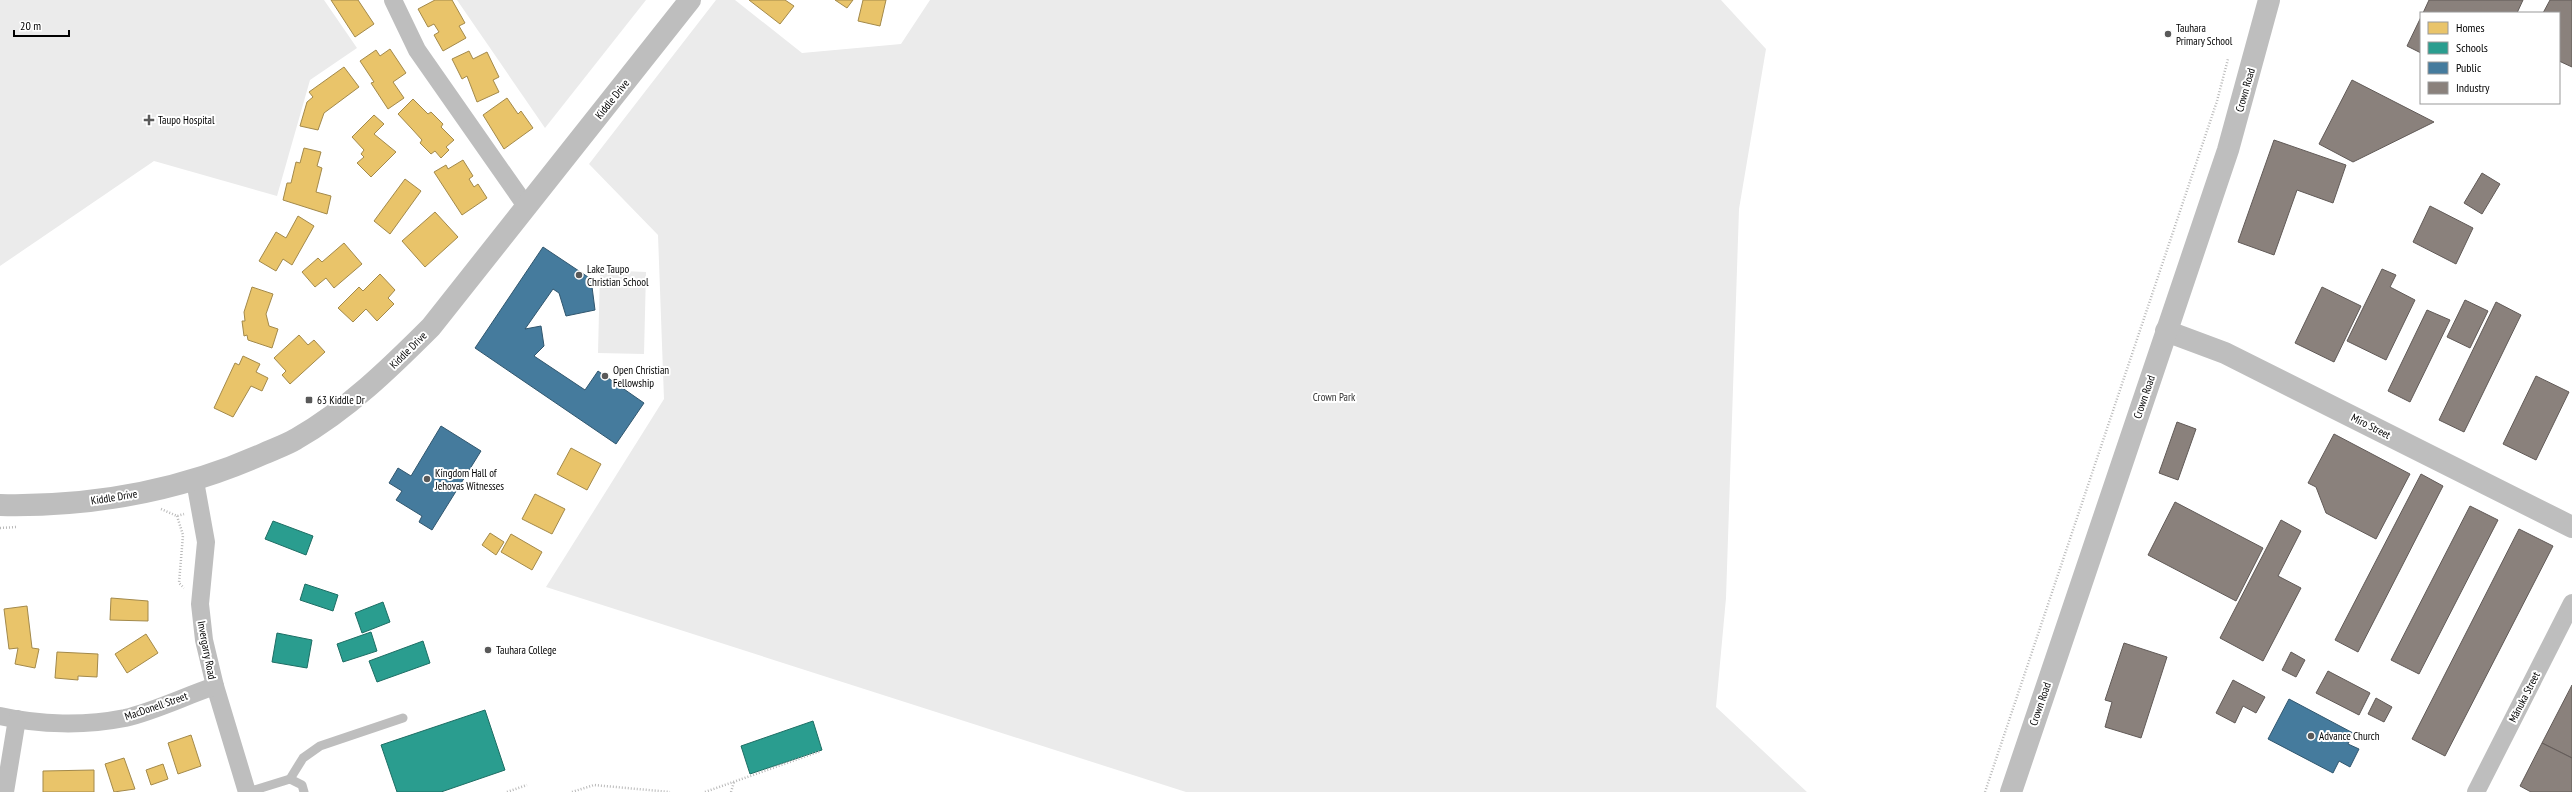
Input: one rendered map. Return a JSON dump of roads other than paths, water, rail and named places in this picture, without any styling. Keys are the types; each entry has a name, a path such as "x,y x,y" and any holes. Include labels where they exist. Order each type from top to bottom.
{"street":[{"path":"393,0 417,50 526,206"},
{"name":"Kiddle Drive","path":"0,505 72,504 114,498 195,481 296,440 385,374 431,327 690,0"},
{"name":"Crown Road","path":"2011,792 2228,150 2269,0"},
{"name":"Miro Street","path":"2166,332 2225,353 2572,527"},
{"name":"Invergarry Road","path":"195,481 206,542 200,619 215,686 248,792"},
{"name":"Mānuka Street","path":"2476,792 2572,603"},
{"name":"MacDonell Street","path":"9,718 84,724 126,718 215,686"},
{"path":"5,792 9,718"}],"lane":[{"path":"248,792 290,778 303,758 320,746 403,718"},
{"path":"290,778 302,785 304,792"}],"place":[{"name":"Tauhara Primary School","path":"2168,34"},
{"name":"Taupo Hospital","path":"149,120"},
{"name":"Lake Taupo Christian School","path":"579,275"},
{"name":"Open Christian Fellowship","path":"605,376"},
{"name":"63 Kiddle Dr","path":"309,400"},
{"name":"Kingdom Hall of Jehovas Witnesses","path":"427,479"},
{"name":"Tauhara College","path":"488,650"},
{"name":"Advance Church","path":"2311,736"}],"park label":[{"name":"Crown Park","path":"1334,397"}]}
